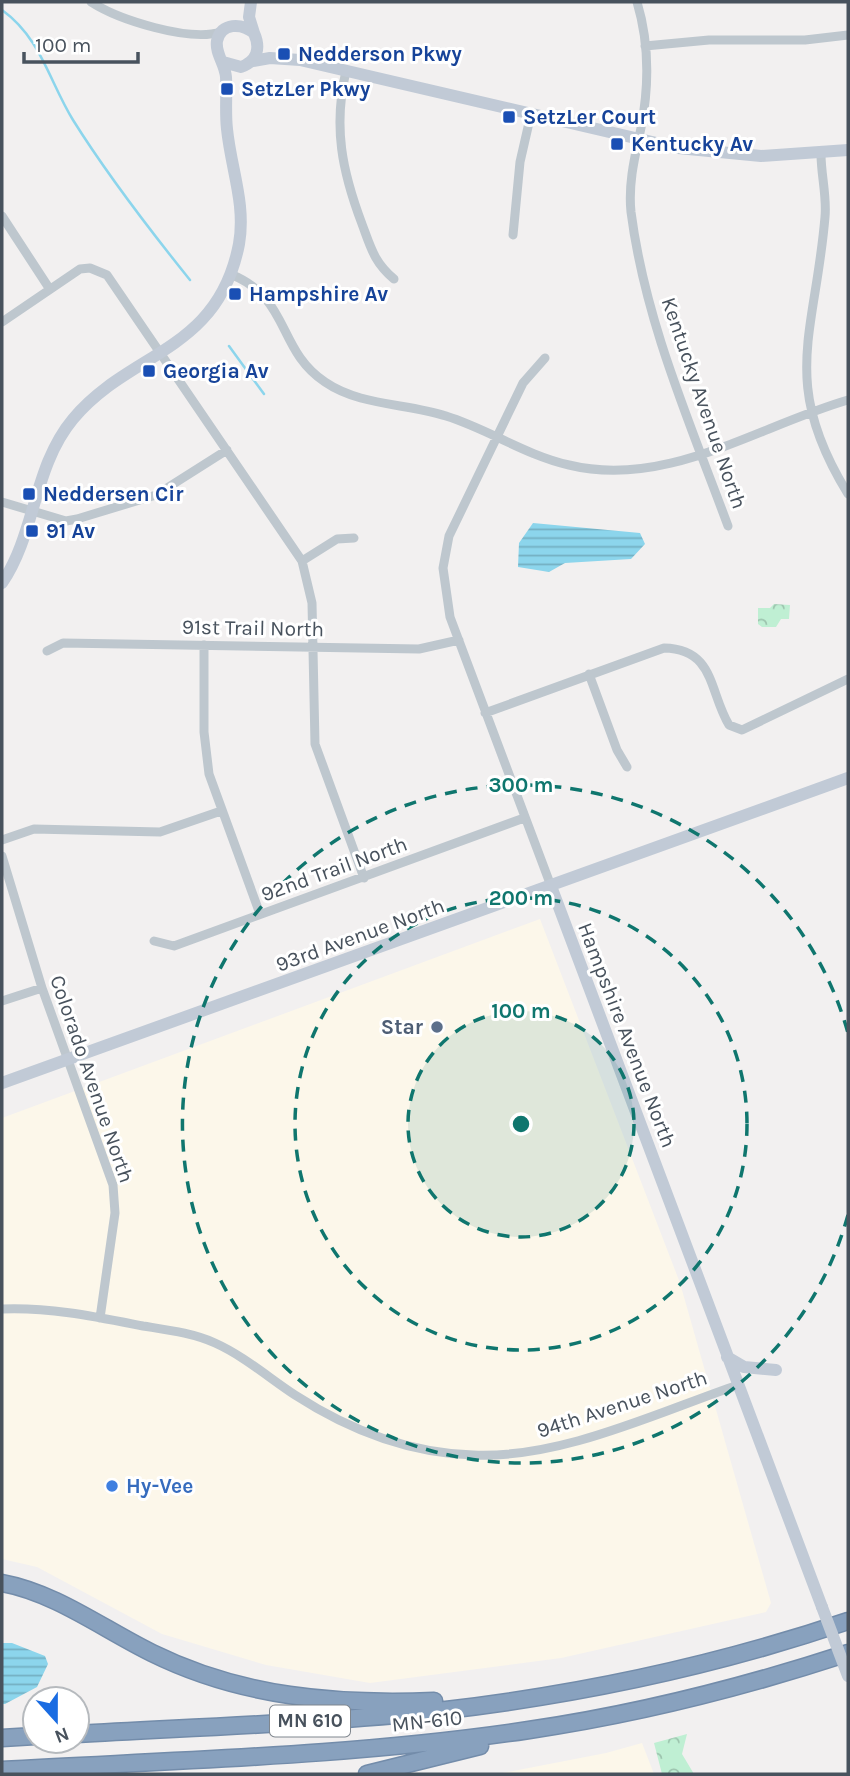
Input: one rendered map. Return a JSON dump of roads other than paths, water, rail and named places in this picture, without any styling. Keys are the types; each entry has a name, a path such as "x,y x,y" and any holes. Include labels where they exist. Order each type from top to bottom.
{"highway":[{"path":"2,1583 40,1594 171,1662 222,1681 265,1692 355,1702 541,1696"},
{"name":"MN-610","path":"91,1733 359,1718 541,1696 698,1664 848,1621"},
{"name":"MN-610","path":"2,1770 402,1745 531,1730 630,1712 740,1685 848,1653"},
{"path":"372,1773 630,1712"},
{"path":"2,1738 21,1737"}],"street":[{"path":"2,583 21,547 49,459 73,419 102,393 162,353 201,322 230,274 239,245 241,217 227,130 220,56 226,29 237,20 249,2"},
{"path":"249,2 249,17 256,37 257,54 253,61"},
{"name":"Kentucky Avenue North","path":"637,2 645,46 646,98 631,190 634,229 658,335 728,526"},
{"path":"96,3 142,23 190,35 208,36 240,25 256,37 300,60"},
{"path":"190,35 241,67"},
{"path":"645,46 718,39 805,40 848,35"},
{"path":"226,104 241,67 253,61 270,58 300,60 638,139 719,153 821,154 848,150"},
{"path":"346,71 338,119 343,167 378,265 394,279"},
{"path":"513,235 520,162 531,114"},
{"path":"821,154 825,215 805,353 811,413 824,452 848,494"},
{"path":"2,216 50,288"},
{"path":"2,322 71,274 90,268 107,275 302,561 311,588 314,730 318,757 364,878"},
{"path":"230,274 254,286 272,302 298,358 310,371 337,390 361,398 433,411 543,458 595,470 649,468 701,453 848,400"},
{"name":"Hampshire Avenue North","path":"545,358 523,383 456,521 445,552 445,601 524,818 848,1677"},
{"path":"2,502 65,521 141,501 169,488 227,450"},
{"path":"302,561 337,539 354,538"},
{"name":"91st Trail North","path":"47,652 64,643 426,648 459,640"},
{"path":"204,645 205,753 221,811 260,915"},
{"path":"485,713 653,650 676,648 687,652 705,667 729,725 742,730 848,679"},
{"path":"589,674 617,750 627,767"},
{"name":"93rd Avenue North","path":"2,1083 848,778"},
{"path":"2,840 34,829 160,832 221,811"},
{"name":"92nd Trail North","path":"154,942 174,946 524,818"},
{"name":"Colorado Avenue North","path":"2,856 42,988 113,1185 115,1213 100,1318"},
{"path":"2,1001 42,988"},
{"name":"94th Avenue North","path":"2,1310 44,1310 206,1339 226,1348 331,1417 390,1441 444,1453 476,1455 532,1452 592,1435 738,1385"},
{"path":"727,1357 744,1367 776,1370"}],"water":[{"path":"533,523 640,533 645,544 631,559 565,563 549,572 518,567 519,543"},
{"path":"2,1643 12,1643 45,1656 48,1664 38,1685 21,1685 21,1696 2,1704"}],"waterway":[{"path":"2,10 26,34 86,141 129,202 190,280"},
{"path":"229,346 264,394"}],"place":[{"name":"Nedderson Pkwy","path":"284,54"},
{"name":"SetzLer Pkwy","path":"227,89"},
{"name":"SetzLer Court","path":"509,117"},
{"name":"Kentucky Av","path":"617,144"},
{"name":"Hampshire Av","path":"235,294"},
{"name":"Georgia Av","path":"149,371"},
{"name":"Neddersen Cir","path":"29,494"},
{"name":"91 Av","path":"32,531"},
{"name":"Star","path":"437,1027"},
{"name":"Hy-Vee","path":"112,1486"}]}
